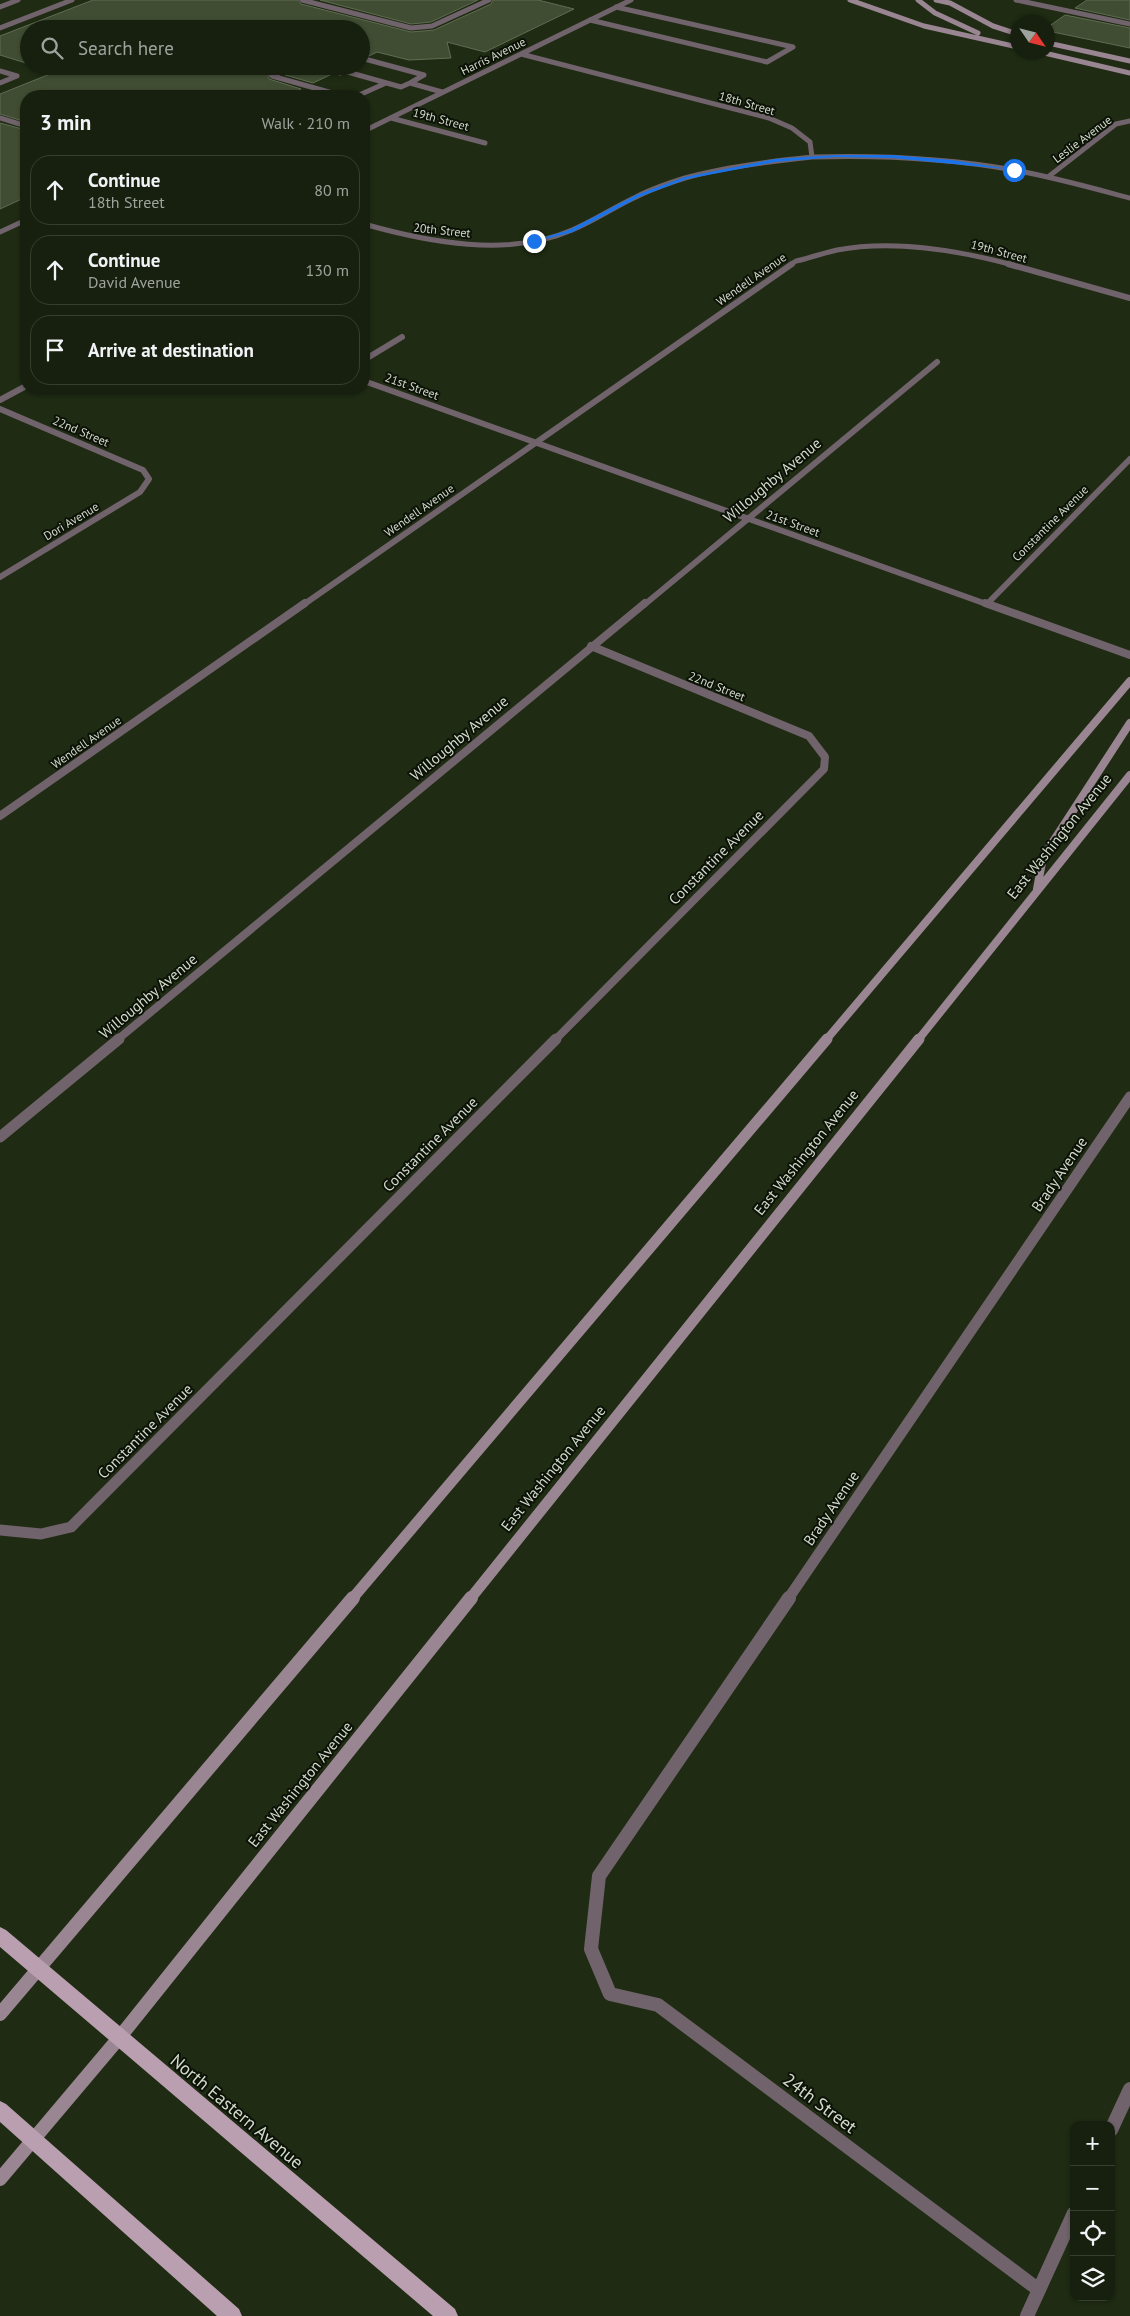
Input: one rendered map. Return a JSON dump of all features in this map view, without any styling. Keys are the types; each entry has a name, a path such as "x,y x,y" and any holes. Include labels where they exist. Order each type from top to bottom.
{"main road":[{"path":"850,0 924,26 1010,46"},
{"path":"918,0 948,20 1007,45"},
{"path":"936,0 949,2 978,18 1010,31"},
{"path":"1055,45 1130,61"},
{"path":"1055,56 1130,73"},
{"path":"0,2014 1130,681"},
{"path":"1036,893 1043,857 1130,723"},
{"name":"East Washington Avenue","path":"0,2179 119,2038 1130,776"},
{"name":"North Eastern Avenue","path":"0,1936 448,2316"},
{"path":"0,2110 232,2316"}],"street":[{"path":"0,7 18,0"},
{"path":"21,20 72,0"},
{"path":"302,0 411,28 432,26 489,0"},
{"name":"Harris Avenue","path":"370,128 631,0"},
{"path":"1016,0 1130,24"},
{"path":"590,20 767,62 793,47 616,7"},
{"path":"0,28 20,20"},
{"name":"18th Street","path":"521,54 769,118 792,128 810,142 812,157"},
{"path":"358,75 401,87 424,75 370,60"},
{"path":"0,71 17,76 0,83"},
{"path":"274,75 272,76 322,90"},
{"path":"370,90 386,83"},
{"path":"410,83 442,92"},
{"path":"0,118 20,124"},
{"name":"19th Street","path":"391,118 485,143"},
{"name":"Leslie Avenue","path":"1048,177 1116,124 1130,120"},
{"path":"812,157 892,156 952,161 1048,177 1130,198"},
{"name":"20th Street","path":"370,226 434,242 490,245 534,241 571,231 637,196 686,178 775,161 812,157"},
{"path":"0,232 20,223"},
{"name":"19th Street","path":"860,246 924,247 965,254 1130,298"},
{"name":"Wendell Avenue","path":"0,816 796,261 822,252 860,246"},
{"path":"370,356 402,337"},
{"name":"Willoughby Avenue","path":"0,1137 591,646 937,362"},
{"name":"21st Street","path":"370,383 1130,655"},
{"path":"0,400 20,389"},
{"name":"22nd Street","path":"0,409 143,470 149,479"},
{"name":"Constantine Avenue","path":"987,604 1130,460"},
{"name":"Dori Avenue","path":"0,577 140,492 149,479"},
{"name":"22nd Street","path":"591,646 809,736 825,757"},
{"name":"Constantine Avenue","path":"0,1530 41,1534 71,1527 824,769 825,757"},
{"name":"Brady Avenue","path":"590,1949 599,1876 1130,1097"},
{"name":"24th Street","path":"590,1949 610,1994 658,2005 1039,2290"},
{"path":"1115,2121 1130,2089"},
{"path":"1027,2316 1070,2222"}],"building":[{"path":"93,0 298,0 301,4 364,20 41,20"},
{"path":"320,0 478,0 431,22 411,24"},
{"path":"493,0 538,0 574,9 485,52 447,42 451,58 409,60 377,52 370,56 370,22 411,32 434,30 491,4"},
{"path":"1087,0 1130,0 1130,20 1075,8"},
{"path":"1065,15 1130,28 1130,48 1055,32 1055,22"},
{"path":"20,28 20,61 0,55 0,36"},
{"path":"48,75 269,75 269,79 301,89 20,90 20,120 0,114 0,94"},
{"path":"285,75 330,75 313,83"},
{"path":"0,123 20,128 20,200 0,209"}],"route":[{"path":"534,241 571,231 637,196 686,178 711,171 775,161 812,157 892,156 952,161 1014,170"}]}
